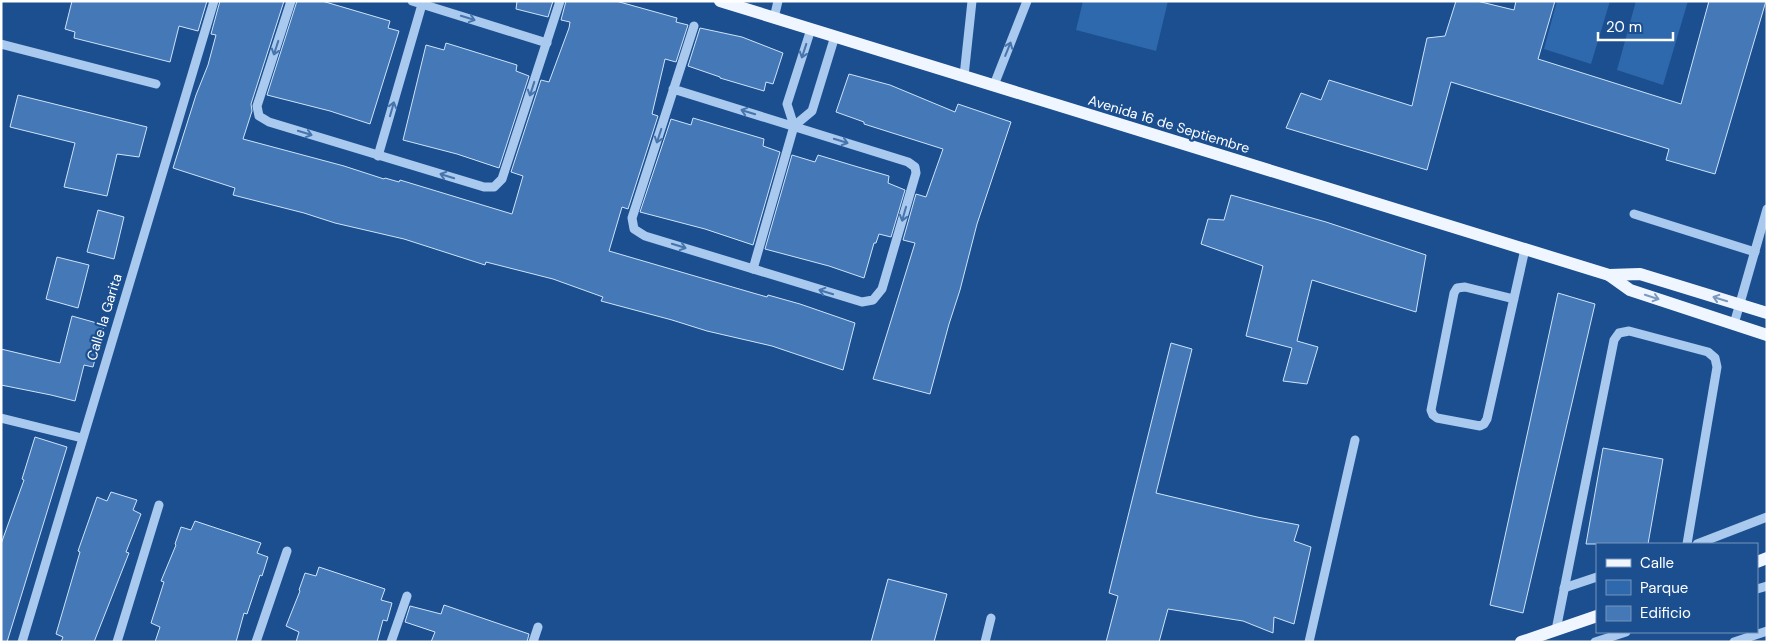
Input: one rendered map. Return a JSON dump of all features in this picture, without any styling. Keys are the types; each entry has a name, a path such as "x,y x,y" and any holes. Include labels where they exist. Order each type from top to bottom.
{"main road":[{"name":"Avenida 16 de Septiembre","path":"720,1 1609,275 1630,290 1767,335"},
{"name":"Avenida 16 de Septiembre","path":"1609,275 1640,274 1767,313"},
{"path":"1521,642 1596,616"}],"street":[{"name":"Calle la Garita","path":"22,642 214,1"},
{"path":"291,1 257,106 259,116 269,122 484,187 494,187 502,179 560,1"},
{"path":"412,1 547,43"},
{"path":"774,18 778,1"},
{"path":"964,76 972,1"},
{"path":"994,85 1027,1"},
{"path":"378,156 422,3"},
{"path":"673,89 908,162 915,167 916,173 882,289 873,300 862,302 645,236 634,229 632,218 673,89 694,26"},
{"path":"753,269 794,126 787,104 811,30"},
{"path":"794,126 812,111 835,36"},
{"path":"1,44 156,84"},
{"path":"1734,324 1767,209"},
{"path":"1634,214 1755,252"},
{"path":"1514,299 1465,287 1457,288 1452,302 1432,410 1433,415 1437,418 1480,426 1488,419 1525,249"},
{"path":"1556,630 1614,340 1619,332 1629,331 1638,333 1708,352 1715,358 1717,367 1687,543"},
{"path":"1,418 82,438"},
{"path":"1309,642 1355,440"},
{"path":"117,642 159,505"},
{"path":"1700,543 1767,517"},
{"path":"256,642 287,551"},
{"path":"1564,588 1596,577"},
{"path":"391,642 407,596"},
{"path":"985,642 991,618"},
{"path":"533,642 538,627"},
{"path":"1734,642 1767,631"},
{"path":"1595,642 1623,633"}],"green space":[{"path":"1083,1 1168,1 1156,51 1076,30"},
{"path":"1557,1 1610,1 1591,64 1544,49"},
{"path":"1636,1 1688,1 1663,85 1617,70"}],"building":[{"path":"72,1 207,1 198,31 179,26 170,62 74,38 75,32 65,29"},
{"path":"220,1 284,1 251,104 252,111 243,139 344,166 384,179 399,182 400,180 512,214 523,176 511,172 541,80 549,82 569,28 570,22 561,20 566,1 616,1 677,18 676,22 688,25 676,62 665,59 652,114 658,116 628,209 622,207 609,251 767,297 768,295 800,304 855,323 843,370 772,346 707,331 601,301 603,297 553,279 486,262 485,265 404,239 335,223 233,195 235,188 173,168 196,95 208,65 216,35 211,34"},
{"path":"297,1 322,1 390,21 388,28 399,31 370,124 330,111 267,95"},
{"path":"517,1 553,1 548,17 516,9"},
{"path":"1456,1 1477,1 1514,10 1516,1 1555,1 1538,59 1681,104 1709,1 1766,1 1715,174 1666,160 1669,149 1451,82 1427,170 1286,128 1301,93 1321,100 1329,80 1412,106 1427,38 1445,36"},
{"path":"700,28 742,37 783,53 773,84 766,82 764,91 688,66"},
{"path":"446,43 517,65 516,71 529,76 499,168 457,154 403,140 426,45 444,50"},
{"path":"849,74 890,85 955,112 958,104 1011,122 977,224 930,394 873,379 915,243 903,240 916,194 926,197 943,149 864,124 864,122 836,112"},
{"path":"18,95 147,127 139,157 117,154 107,196 64,187 75,143 10,127"},
{"path":"693,118 764,139 763,146 780,152 753,245 705,229 640,212 671,119 691,125"},
{"path":"792,155 815,162 818,155 889,176 888,183 905,190 891,237 879,234 876,243 874,243 864,278 829,266 765,249"},
{"path":"1231,195 1326,222 1426,255 1416,312 1312,280 1297,341 1318,347 1307,384 1283,381 1292,348 1246,336 1263,266 1201,244 1208,219 1224,220"},
{"path":"98,210 124,217 114,259 87,252"},
{"path":"57,257 89,265 78,308 46,299"},
{"path":"1558,293 1595,304 1523,613 1490,605"},
{"path":"72,316 104,325 93,367 84,365 75,401 1,385 1,349 60,363"},
{"path":"1171,343 1192,349 1156,493 1299,525 1294,541 1311,547 1294,624 1274,617 1273,633 1243,621 1168,609 1159,642 1106,642 1118,596 1109,593"},
{"path":"35,437 67,447 7,642 1,642 1,544 24,480 22,479"},
{"path":"1603,448 1663,459 1648,543 1586,544"},
{"path":"111,492 137,500 133,510 141,514 126,552 129,553 94,642 61,642 63,637 56,634 80,552 78,551 97,497 107,501"},
{"path":"195,521 261,543 257,553 268,557 247,614 244,613 236,642 155,642 160,627 151,623 164,582 161,581 176,545 181,527 191,530"},
{"path":"319,567 385,589 381,600 392,603 387,621 383,620 377,642 296,642 299,632 286,626 305,573 316,576"},
{"path":"888,579 947,594 934,642 871,642"},
{"path":"444,605 529,634 527,642 431,642 435,632 405,622 410,606 441,614"}]}
